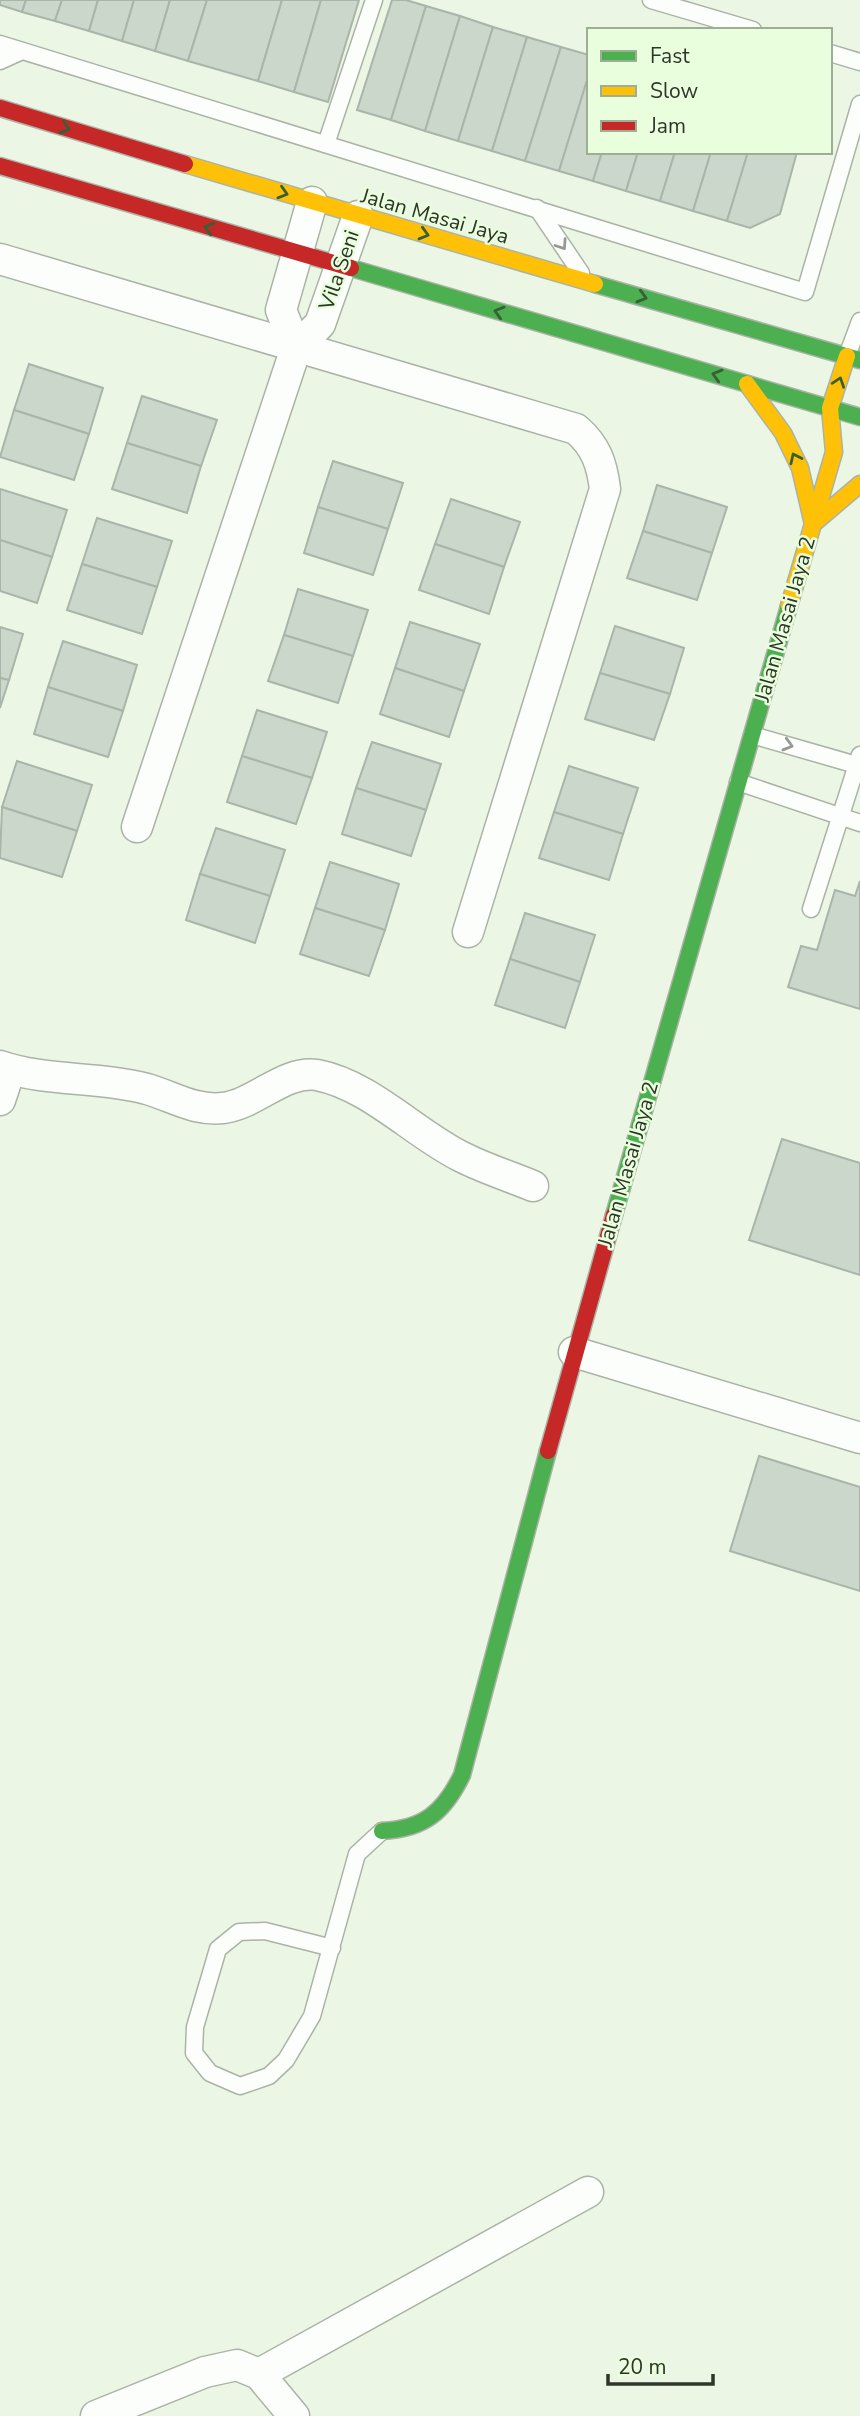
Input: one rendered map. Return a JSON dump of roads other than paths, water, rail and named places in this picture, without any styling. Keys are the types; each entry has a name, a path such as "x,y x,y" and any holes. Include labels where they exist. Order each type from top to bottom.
{"main road":[{"name":"Jalan Masai Jaya","path":"0,108 358,216 854,358"},
{"path":"0,166 860,417"},
{"name":"Jalan Masai Jaya 2","path":"382,1831 404,1831 433,1821 452,1799 463,1775 574,1352 834,452 830,408 854,358"},
{"path":"747,384 783,433 800,468 813,524 860,484"}],"street":[{"name":"Vila Seni","path":"312,202 281,310 296,348 320,324 358,216"},
{"path":"0,259 576,429 589,440 600,464 605,489 468,932"},
{"path":"137,827 296,348"},
{"path":"834,452 860,430"},
{"path":"0,1100 5,1068 146,1089 190,1107 209,1109 241,1104 303,1076 328,1078 375,1100 409,1126 460,1157 533,1186"},
{"path":"574,1352 860,1438"},
{"path":"259,2374 588,2192"},
{"path":"96,2416 205,2372 237,2365 259,2374 293,2416"}],"lane":[{"path":"326,144 374,0"},
{"path":"651,0 746,28"},
{"path":"0,44 804,292 860,104"},
{"path":"0,61 22,51"},
{"path":"832,54 860,62"},
{"path":"537,208 586,281"},
{"path":"854,358 860,321"},
{"path":"752,735 859,762 811,909"},
{"path":"738,782 860,822"},
{"path":"332,1948 265,1931 239,1932 218,1949 195,2027 194,2053 210,2073 240,2086 269,2076 286,2060 312,2016 332,1948 357,1854 382,1831"}]}
